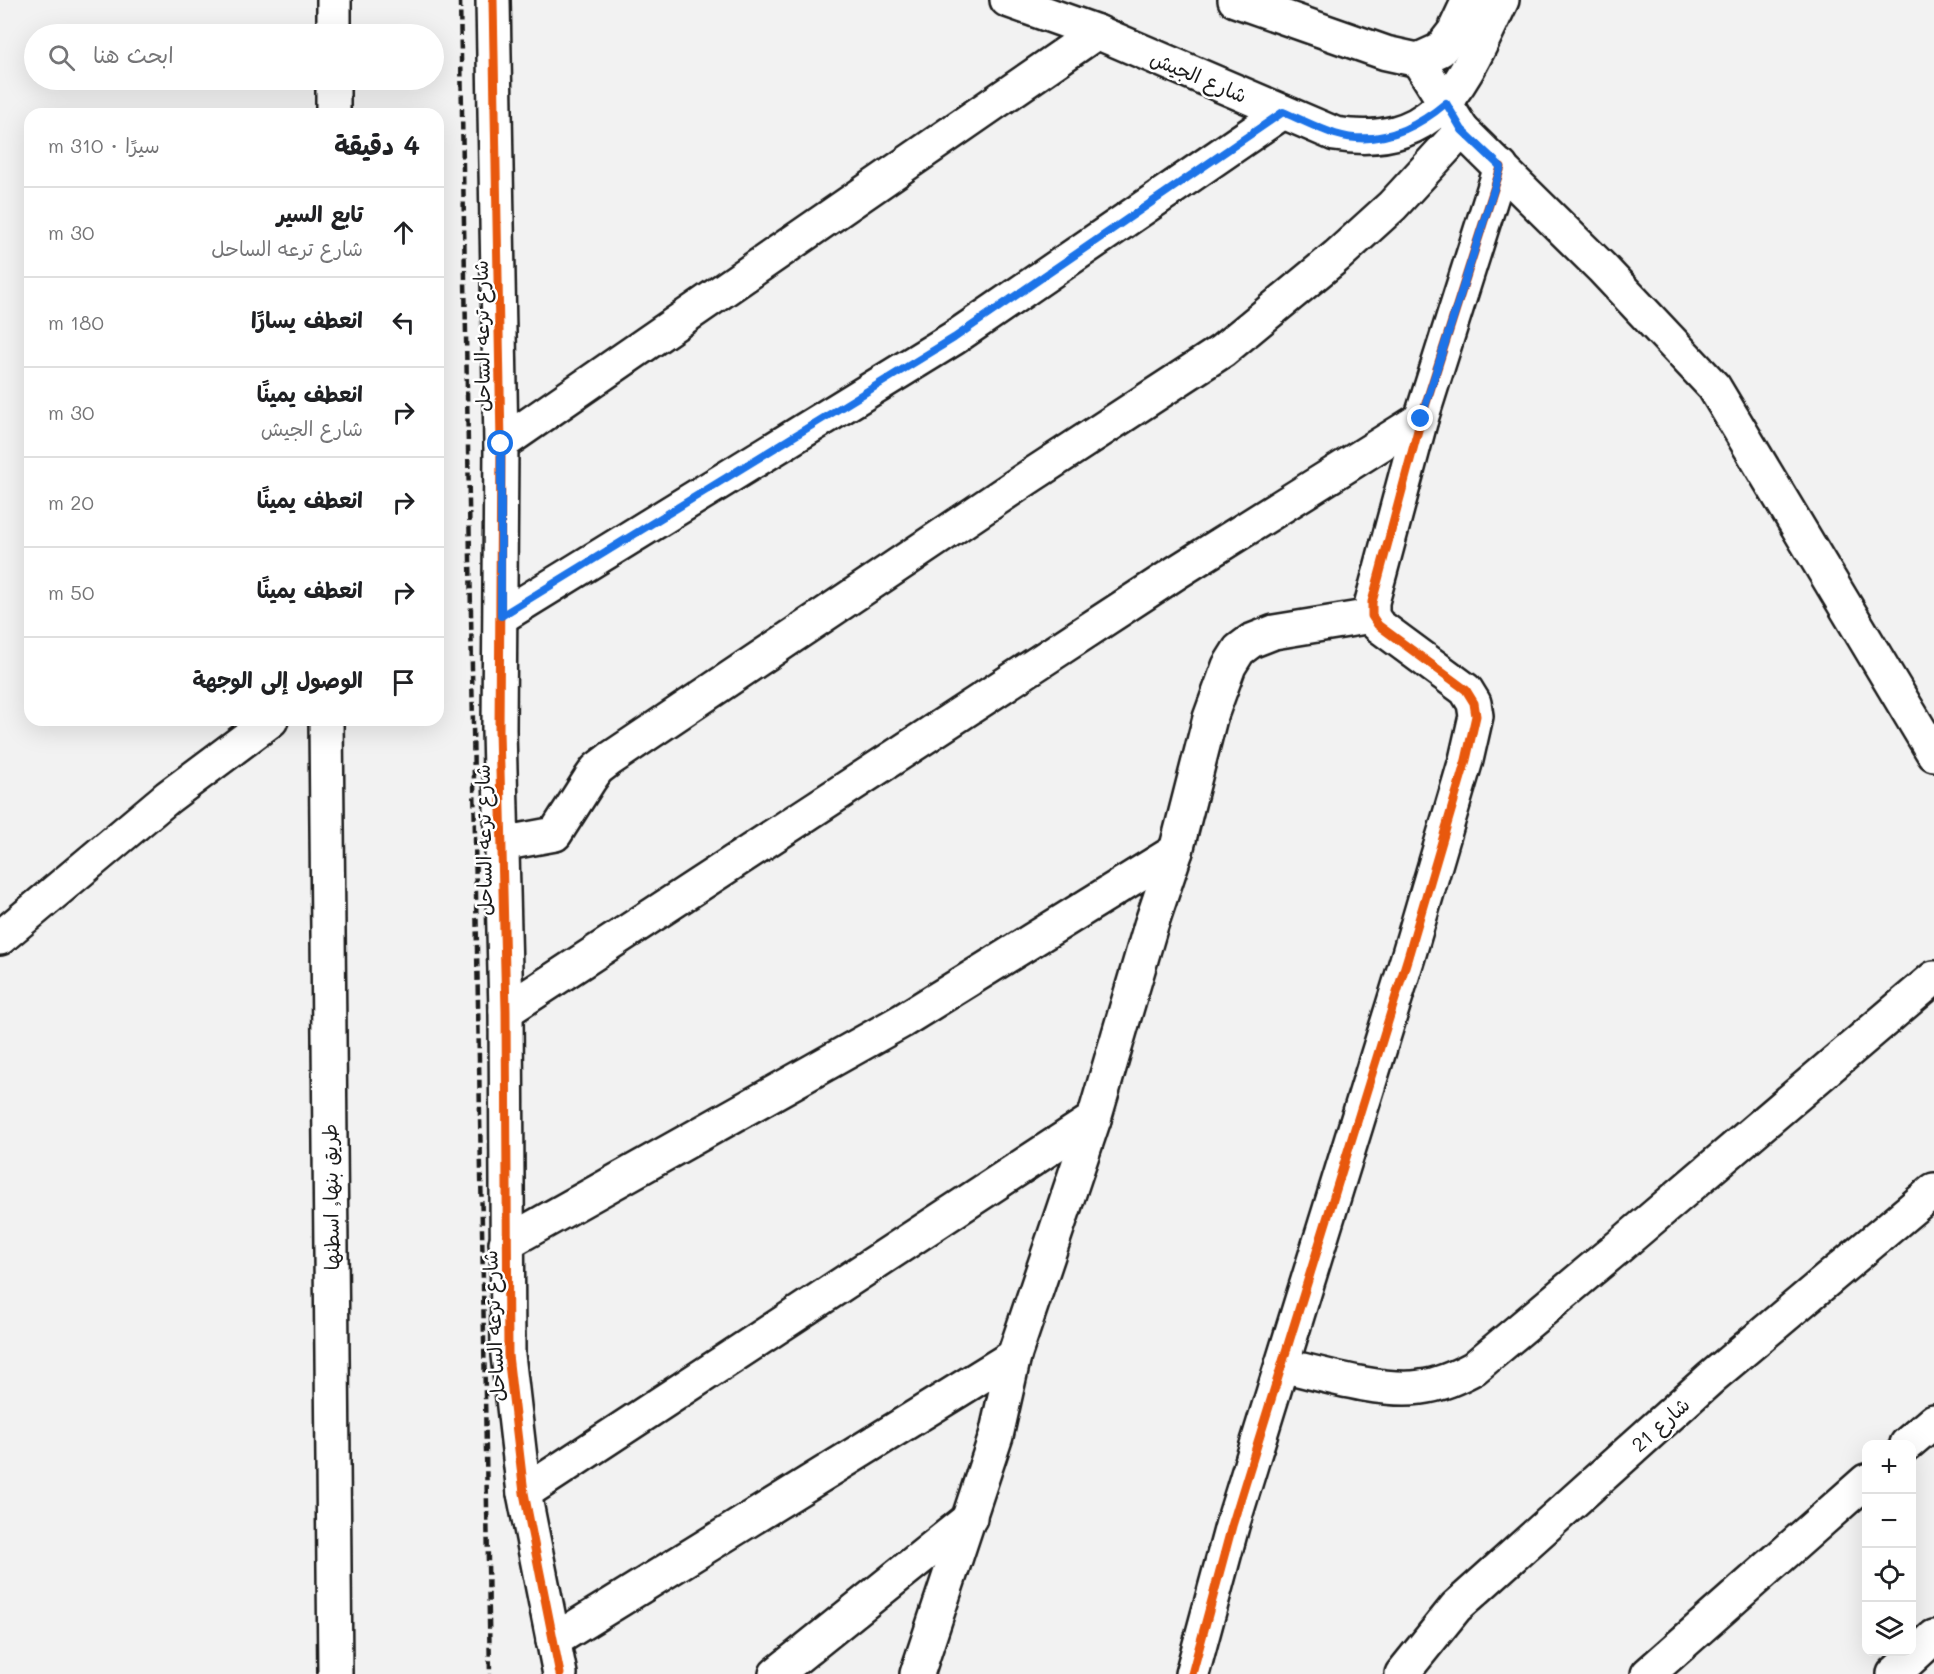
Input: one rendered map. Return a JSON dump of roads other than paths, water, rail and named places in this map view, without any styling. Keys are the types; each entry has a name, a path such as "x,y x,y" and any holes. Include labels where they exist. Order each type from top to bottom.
{"street":[{"path":"334,0 334,24"},
{"name":"شارع ترعه الساحل","path":"493,0 501,444 499,730 506,1011 508,1355 524,1493 560,1674"},
{"name":"شارع الجيش","path":"1006,0 1097,32 1335,134 1359,138 1383,136 1406,130 1428,119 1454,116 1461,82 1502,0"},
{"path":"1235,0 1386,53 1418,60 1440,50 1454,32 1469,0"},
{"path":"501,444 1097,32"},
{"path":"1418,60 1454,116 1714,387 1934,754"},
{"path":"333,90 333,108"},
{"path":"501,616 954,338 1283,112"},
{"path":"501,844 555,834 597,769 610,759 1222,351 1338,256 1392,206 1454,116"},
{"path":"1192,1674 1232,1526 1408,957 1466,760 1476,716 1474,703 1466,690 1378,625 1372,616 1372,602 1421,419 1501,167"},
{"path":"506,1011 1167,579 1421,419"},
{"path":"917,1674 996,1436 1014,1356 1094,1119 1150,925 1176,851 1210,718 1229,666 1239,650 1251,640 1274,632 1372,616"},
{"path":"0,938 168,797 263,726"},
{"name":"طريق بنها, اسطنها","path":"326,726 335,1674"},
{"path":"506,1243 903,1021 1176,851"},
{"path":"1282,1365 1377,1386 1420,1388 1454,1378 1474,1368 1934,978"},
{"path":"524,1493 1094,1119"},
{"name":"شارع 21","path":"1402,1674 1456,1607 1712,1377 1934,1190"},
{"path":"553,1641 1014,1356"},
{"path":"1912,1440 1934,1421"},
{"path":"1648,1674 1862,1485"},
{"path":"776,1674 970,1518"},
{"path":"1894,1674 1934,1637"}],"railway":[{"path":"460,0 490,1674"}]}
